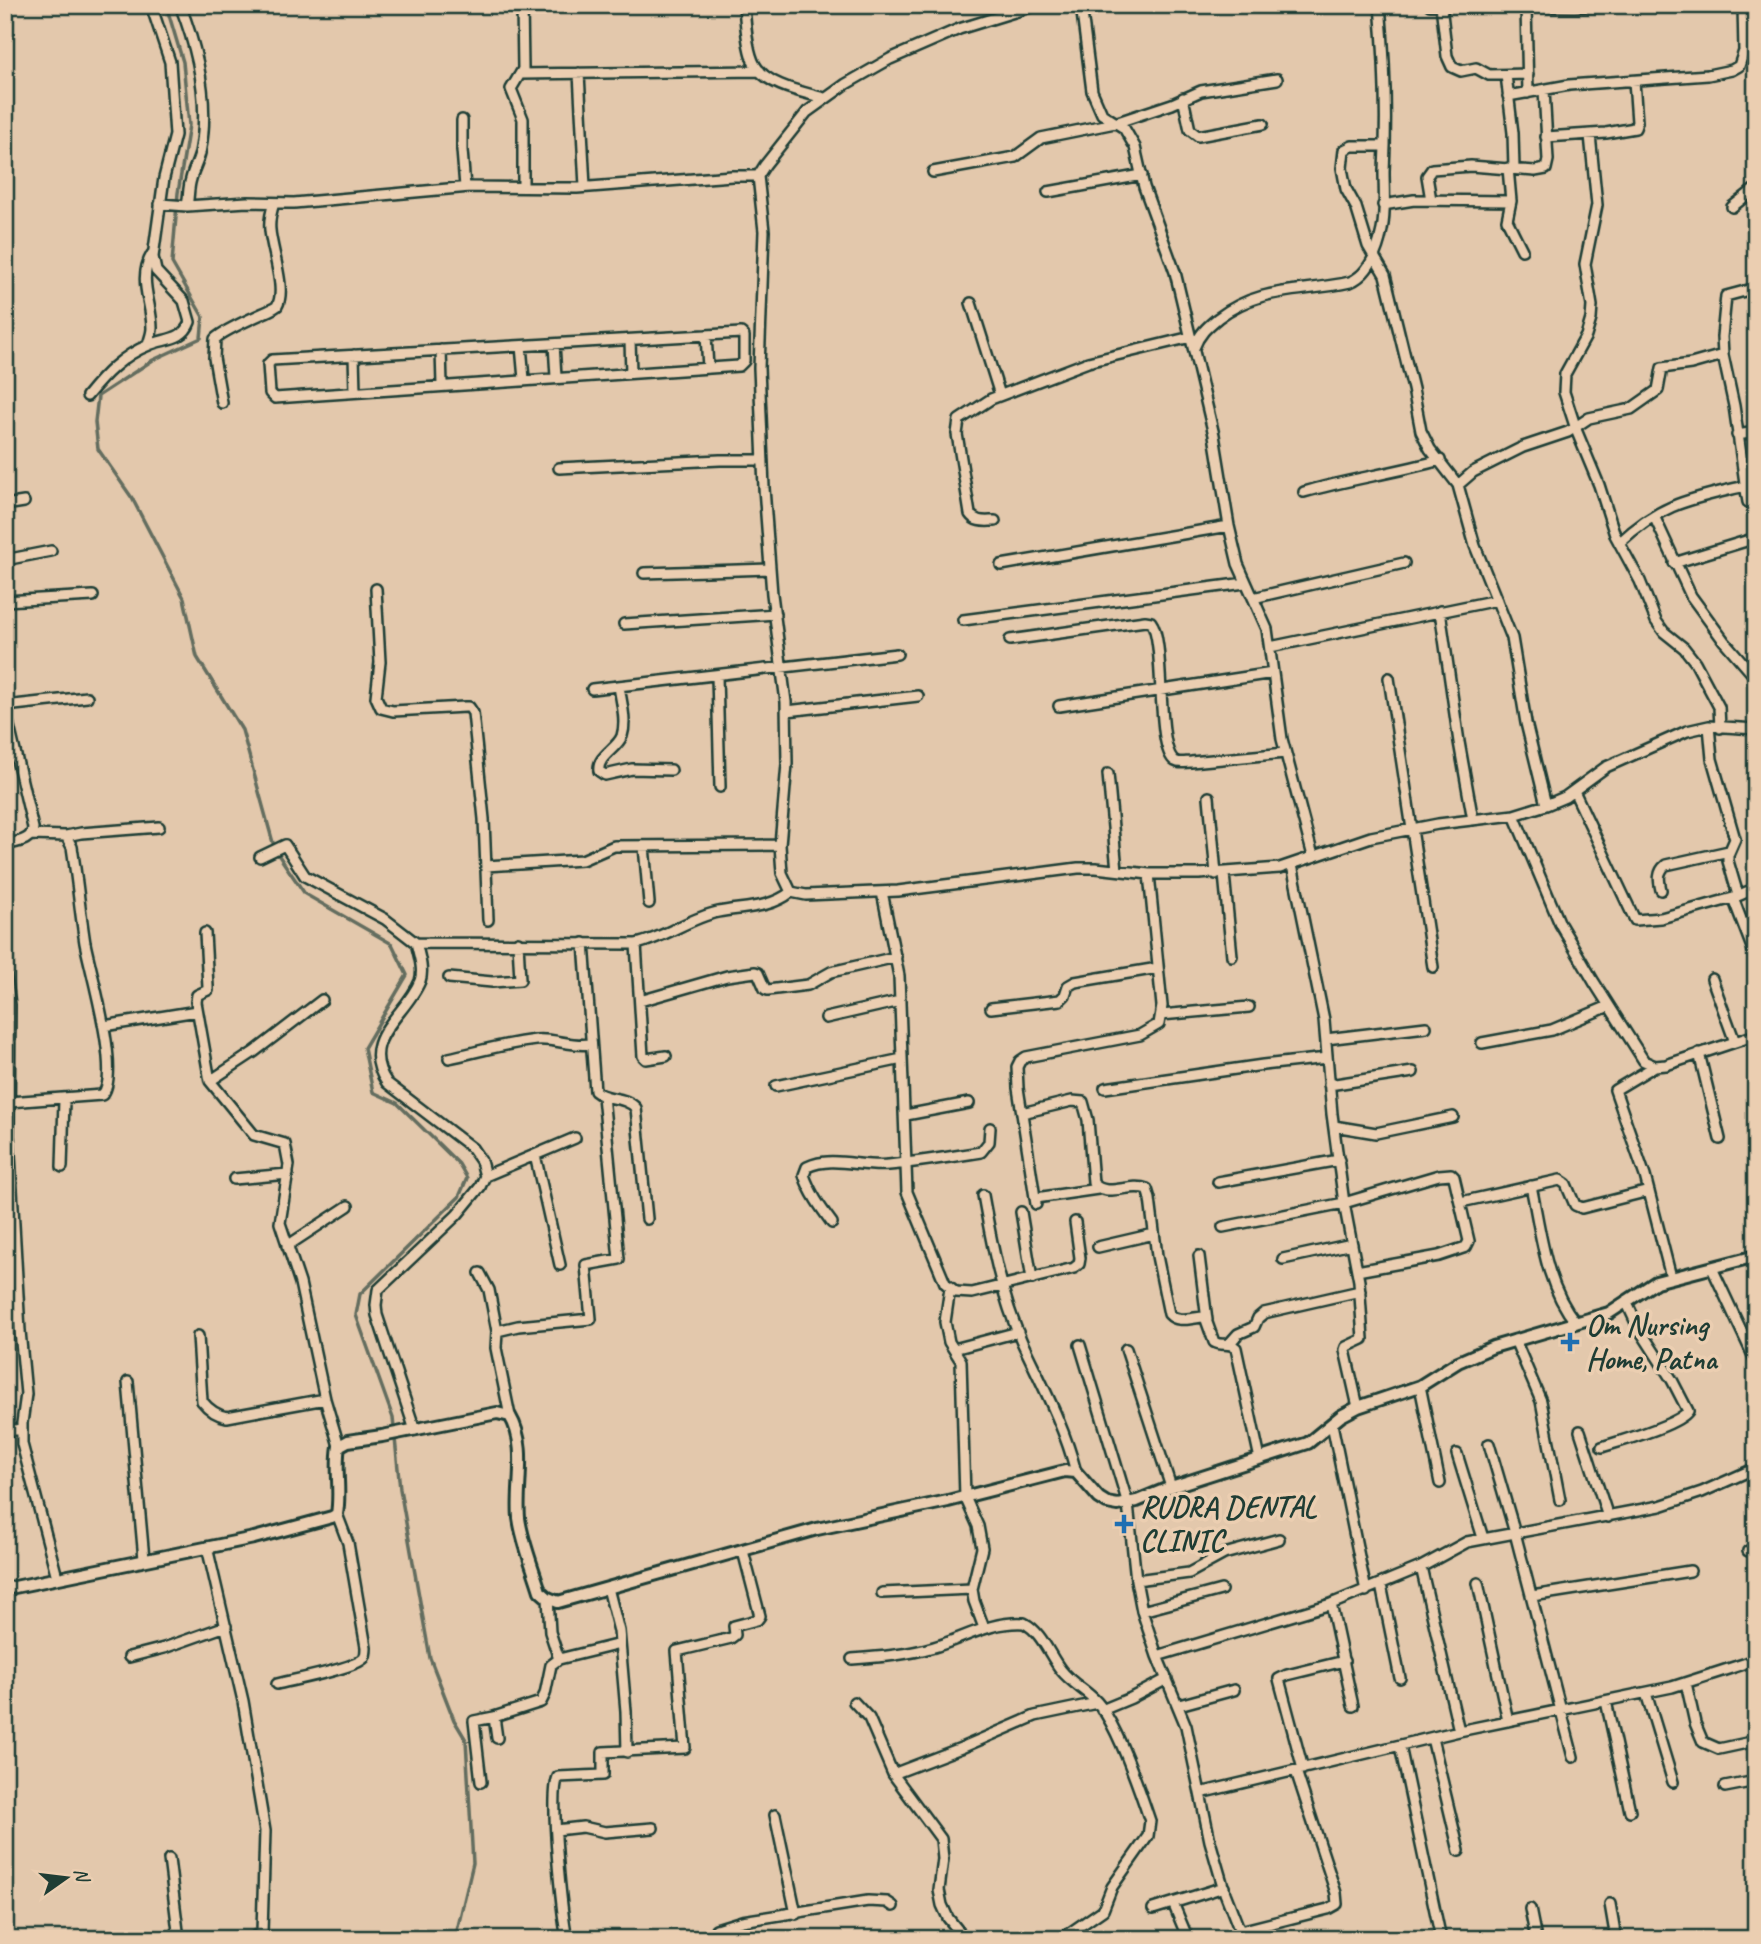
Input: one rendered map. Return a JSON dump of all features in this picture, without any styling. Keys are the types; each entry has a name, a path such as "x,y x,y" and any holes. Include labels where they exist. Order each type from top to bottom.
{"street":[{"path":"87,396 111,369 148,345 180,335 190,322 184,301 156,271 153,257 175,135 170,62 151,5"},
{"path":"180,5 197,53 202,107 199,155 186,206"},
{"path":"522,5 523,69 511,89 523,119 523,187"},
{"path":"744,5 755,67 778,83 824,98"},
{"path":"997,5 1000,16"},
{"path":"791,892 782,873 780,845 787,764 787,711 770,569 763,460 760,350 764,231 758,176 796,125 824,98 890,59 959,29 1037,5"},
{"path":"1081,5 1092,91 1102,114 1124,128 1130,136 1150,206 1171,255 1214,435 1229,526 1245,583 1267,629 1285,752 1313,856"},
{"path":"1194,348 1201,332 1238,304 1265,294 1350,282 1365,273 1382,231 1384,205 1385,77 1380,5"},
{"path":"1430,5 1622,5"},
{"path":"1441,5 1447,56 1452,67 1461,71 1476,68 1489,75 1528,74"},
{"path":"1508,96 1569,85 1715,74 1732,70 1739,66 1744,51 1743,5"},
{"path":"1526,6 1528,93"},
{"path":"520,74 760,71"},
{"path":"579,73 585,187"},
{"path":"1506,75 1511,168 1511,201 1507,220 1522,250"},
{"path":"933,172 1005,160 1021,154 1041,138 1115,122 1212,88 1278,79"},
{"path":"1546,137 1590,135 1635,128 1637,122 1634,81"},
{"path":"1431,200 1427,176 1432,169 1471,166 1535,171 1546,169 1548,160 1544,90"},
{"path":"1182,98 1190,130 1198,136 1264,124"},
{"path":"463,120 465,187"},
{"path":"1590,135 1597,205 1585,264 1592,306 1591,319 1590,328 1565,374 1563,383 1576,428 1619,543 1640,581 1656,621 1695,662 1718,707 1720,728"},
{"path":"1385,146 1352,146 1344,150 1346,189 1356,207 1374,256 1383,268 1421,431 1426,443 1458,485 1475,546 1516,653 1525,723 1546,805"},
{"path":"1048,192 1142,175"},
{"path":"162,205 247,202 294,204 465,187 585,187 758,176"},
{"path":"1732,207 1756,188"},
{"path":"1384,205 1431,200 1511,201"},
{"path":"222,403 214,358 215,339 261,312 274,309 278,303 279,284 269,228 274,203"},
{"path":"148,345 152,328 145,286 146,268 155,250"},
{"path":"1756,288 1726,296 1722,337 1748,502 1756,506"},
{"path":"971,303 1000,396"},
{"path":"741,333 744,336 744,361 741,365 708,368 275,398 270,393 268,364 272,360 630,340 741,333"},
{"path":"706,335 708,368"},
{"path":"995,521 979,521 970,514 956,427 964,415 1000,396 1088,362 1191,337"},
{"path":"630,340 631,373"},
{"path":"554,344 556,377"},
{"path":"522,346 524,379"},
{"path":"441,350 442,385"},
{"path":"744,350 760,350"},
{"path":"354,355 355,392"},
{"path":"1458,485 1473,472 1523,447 1576,428 1589,418 1631,409 1658,390 1662,368 1691,364 1723,355"},
{"path":"1737,435 1756,432"},
{"path":"559,468 763,460"},
{"path":"1304,492 1353,478 1389,474 1440,460"},
{"path":"1619,543 1654,516 1678,502 1745,486"},
{"path":"5,505 24,502"},
{"path":"1654,516 1691,596 1756,678"},
{"path":"1001,565 1229,526"},
{"path":"1674,564 1756,538"},
{"path":"5,560 51,551"},
{"path":"1253,598 1404,563"},
{"path":"644,573 770,569"},
{"path":"963,620 1245,583"},
{"path":"376,589 380,662 375,691 379,706 393,711 465,706 473,713 484,819 488,920"},
{"path":"5,601 93,596"},
{"path":"1270,647 1497,600"},
{"path":"1440,611 1473,820"},
{"path":"624,624 775,614"},
{"path":"1010,640 1151,622 1157,635 1167,747 1174,760 1179,763 1285,752"},
{"path":"592,689 897,654"},
{"path":"1059,706 1273,673"},
{"path":"717,676 720,786"},
{"path":"1389,678 1433,967"},
{"path":"619,686 622,735 619,742 601,760 600,771 605,775 632,769 671,770"},
{"path":"787,711 918,696"},
{"path":"32,835 32,822 5,707 87,697"},
{"path":"1709,726 1712,759 1735,839 1728,861 1735,897 1756,958"},
{"path":"262,855 285,845 305,876 384,919 416,943 636,944 657,938 710,914 765,905 791,892 806,895 882,892 1096,868 1149,874 1220,874 1292,865 1371,837 1413,828 1514,815 1546,805 1574,791 1619,760 1688,731 1709,726 1756,729"},
{"path":"1108,774 1117,870"},
{"path":"1574,791 1634,920 1661,918 1735,897 1756,888"},
{"path":"1209,797 1232,956"},
{"path":"1514,815 1560,923 1639,1055 1644,1061 1655,1066"},
{"path":"5,845 25,840 32,835 66,836 159,827"},
{"path":"9,1102 64,1100 102,1095 108,1085 104,1026 87,954 72,847 66,836"},
{"path":"486,866 582,860 610,847 780,845"},
{"path":"644,846 649,904"},
{"path":"1661,890 1659,874 1666,865 1729,851"},
{"path":"1292,865 1320,997 1344,1203 1360,1291 1363,1339 1345,1350 1358,1407"},
{"path":"1149,874 1158,968 1161,1015 1159,1024 1140,1035 1026,1057 1020,1060 1017,1077 1036,1201 1098,1189 1146,1189 1149,1194 1160,1273 1171,1317 1179,1320 1201,1317 1207,1320"},
{"path":"882,892 896,957 900,1001 906,1115 906,1181 910,1202 950,1288 956,1292 972,1293 1074,1268 1079,1264 1075,1222"},
{"path":"205,933 208,990 197,995 197,1011 211,1081 254,1135 285,1144 289,1165 280,1223 300,1283 339,1446 337,1459 340,1497 337,1514 348,1543 366,1647 362,1660 344,1668 278,1684"},
{"path":"449,978 492,982 520,980 518,942"},
{"path":"413,1430 377,1315 376,1296 386,1281 457,1215 480,1187 485,1176 481,1161 472,1148 387,1083 381,1074 378,1062 380,1042 419,983 421,974 416,943"},
{"path":"584,943 595,1091 603,1096 627,1100 636,1108 647,1220"},
{"path":"636,944 644,1058 666,1056"},
{"path":"640,1001 727,976 755,972 768,990 808,985 831,972 896,957"},
{"path":"5,967 10,1005 7,1090 26,1394 22,1444 57,1577"},
{"path":"991,1008 1060,1000 1068,986 1075,982 1158,968"},
{"path":"1712,979 1735,1042"},
{"path":"211,1081 322,1000"},
{"path":"826,1018 900,1001"},
{"path":"1482,1043 1552,1030 1609,1006"},
{"path":"1161,1015 1249,1007"},
{"path":"104,1026 197,1011"},
{"path":"1326,1039 1426,1027"},
{"path":"1671,1277 1649,1191 1615,1090 1655,1066 1666,1065 1756,1035"},
{"path":"449,1058 535,1040 550,1040 577,1046 590,1044"},
{"path":"1699,1053 1720,1139"},
{"path":"1105,1088 1327,1058"},
{"path":"776,1086 902,1059"},
{"path":"1329,1085 1413,1072"},
{"path":"497,1331 518,1325 592,1319 586,1265 619,1259 603,1096"},
{"path":"62,1167 64,1100"},
{"path":"1022,1113 1072,1101 1083,1102 1088,1120 1091,1172 1093,1183 1098,1189"},
{"path":"906,1115 969,1104"},
{"path":"1334,1126 1376,1133 1453,1117"},
{"path":"832,1223 818,1205 806,1180 804,1171 807,1167 832,1162 872,1166 981,1152 989,1142 990,1128"},
{"path":"485,1176 575,1138"},
{"path":"535,1155 560,1265"},
{"path":"1218,1182 1339,1160"},
{"path":"234,1179 288,1174"},
{"path":"1223,1227 1344,1203 1447,1174 1454,1177 1469,1241 1466,1247 1439,1256 1357,1270"},
{"path":"1461,1202 1560,1180 1564,1181 1575,1205 1582,1208 1649,1191"},
{"path":"1531,1186 1551,1279 1563,1307 1576,1323"},
{"path":"983,1195 995,1257 1018,1332 1065,1432 1076,1472 1099,1498 1107,1503 1128,1504 1171,1487 1308,1443 1358,1407 1420,1386 1474,1354 1609,1313 1644,1288 1671,1277 1756,1256"},
{"path":"287,1246 348,1206"},
{"path":"1021,1212 1032,1279"},
{"path":"1098,1247 1154,1234"},
{"path":"1283,1259 1352,1244"},
{"path":"1199,1256 1207,1320 1214,1342 1236,1348 1260,1459"},
{"path":"1712,1268 1756,1362"},
{"path":"480,1273 489,1290 497,1331 496,1349 509,1416 513,1422 520,1454 519,1519 540,1591 558,1602 817,1529 965,1497 1057,1473 1076,1472"},
{"path":"950,1288 945,1322 949,1342 961,1361 965,1497 978,1527 982,1548 972,1589 984,1628"},
{"path":"1229,1344 1238,1334 1254,1327 1264,1313 1360,1291"},
{"path":"1602,1447 1671,1423 1682,1418 1688,1411 1672,1380 1638,1327 1626,1301"},
{"path":"954,1349 1018,1332"},
{"path":"198,1336 202,1401 219,1415 237,1415 326,1399"},
{"path":"1515,1340 1541,1401 1560,1500"},
{"path":"1080,1345 1128,1504 1142,1611 1157,1656 1179,1705 1192,1747 1210,1841 1241,1935 1337,1904 1299,1770 1279,1679 1344,1661"},
{"path":"1126,1349 1171,1487"},
{"path":"128,1381 144,1559"},
{"path":"1420,1386 1440,1483"},
{"path":"339,1446 348,1441 497,1412 509,1416"},
{"path":"1332,1424 1366,1591"},
{"path":"5,1431 22,1429"},
{"path":"1580,1431 1608,1517"},
{"path":"1489,1444 1532,1595 1573,1757"},
{"path":"1457,1454 1483,1538"},
{"path":"1157,1656 1331,1604 1381,1585 1453,1549 1483,1538 1608,1517 1685,1499 1756,1468"},
{"path":"5,1589 254,1538 337,1514"},
{"path":"1136,1580 1189,1573 1224,1554 1279,1539"},
{"path":"207,1547 243,1701 265,1831 261,1937 228,1939"},
{"path":"567,1939 554,1784 558,1777 603,1775 603,1752 685,1748 677,1651 731,1638 735,1635 734,1626 760,1619 761,1614 743,1551"},
{"path":"1421,1567 1459,1731"},
{"path":"1532,1595 1690,1571"},
{"path":"1478,1583 1508,1721"},
{"path":"1381,1585 1400,1678"},
{"path":"608,1588 620,1644 627,1752"},
{"path":"882,1593 972,1589"},
{"path":"1142,1611 1222,1590"},
{"path":"548,1598 548,1622 559,1659"},
{"path":"1331,1604 1353,1706"},
{"path":"852,1659 912,1653 984,1628 1018,1623 1030,1626 1068,1678 1100,1706 1133,1774 1150,1821 1150,1828 1143,1844 1112,1887 1103,1910 1061,1939"},
{"path":"128,1657 164,1648 226,1626"},
{"path":"481,1782 474,1721 541,1702 551,1665 559,1659 620,1644"},
{"path":"1200,1793 1459,1731 1646,1693 1756,1660"},
{"path":"893,1774 1035,1716 1131,1699 1167,1679"},
{"path":"1686,1683 1695,1723 1703,1742 1719,1749 1756,1741"},
{"path":"1179,1705 1234,1690"},
{"path":"1646,1693 1673,1782"},
{"path":"1606,1701 1630,1811"},
{"path":"854,1702 869,1718 893,1774 941,1839 943,1859 939,1890 942,1905 948,1918 965,1939"},
{"path":"494,1717 497,1738"},
{"path":"1432,1738 1459,1851"},
{"path":"1400,1746 1441,1939"},
{"path":"1725,1787 1756,1781"},
{"path":"775,1815 796,1914"},
{"path":"556,1829 583,1827 605,1832 653,1828"},
{"path":"169,1859 179,1939"},
{"path":"1153,1909 1224,1887"},
{"path":"715,1939 714,1933 723,1926 868,1901 887,1902 892,1906"},
{"path":"1173,1903 1188,1939"},
{"path":"1611,1904 1616,1939"},
{"path":"1530,1909 1536,1939"}],"waterway":[{"path":"166,5 183,62 189,125 178,193 172,263 203,317 201,338 153,360 98,396 95,422 98,449 132,498 184,598 197,657 242,730 275,850 305,894 392,944 407,975 364,1048 373,1092 397,1103 459,1164 467,1178 459,1197 360,1294 356,1315 393,1418 400,1489 430,1658 454,1720 466,1740 473,1863 455,1939"}],"place":[{"name":"Om Nursing Home, Patna","path":"1570,1342"},
{"name":"RUDRA DENTAL CLINIC","path":"1124,1524"}]}
